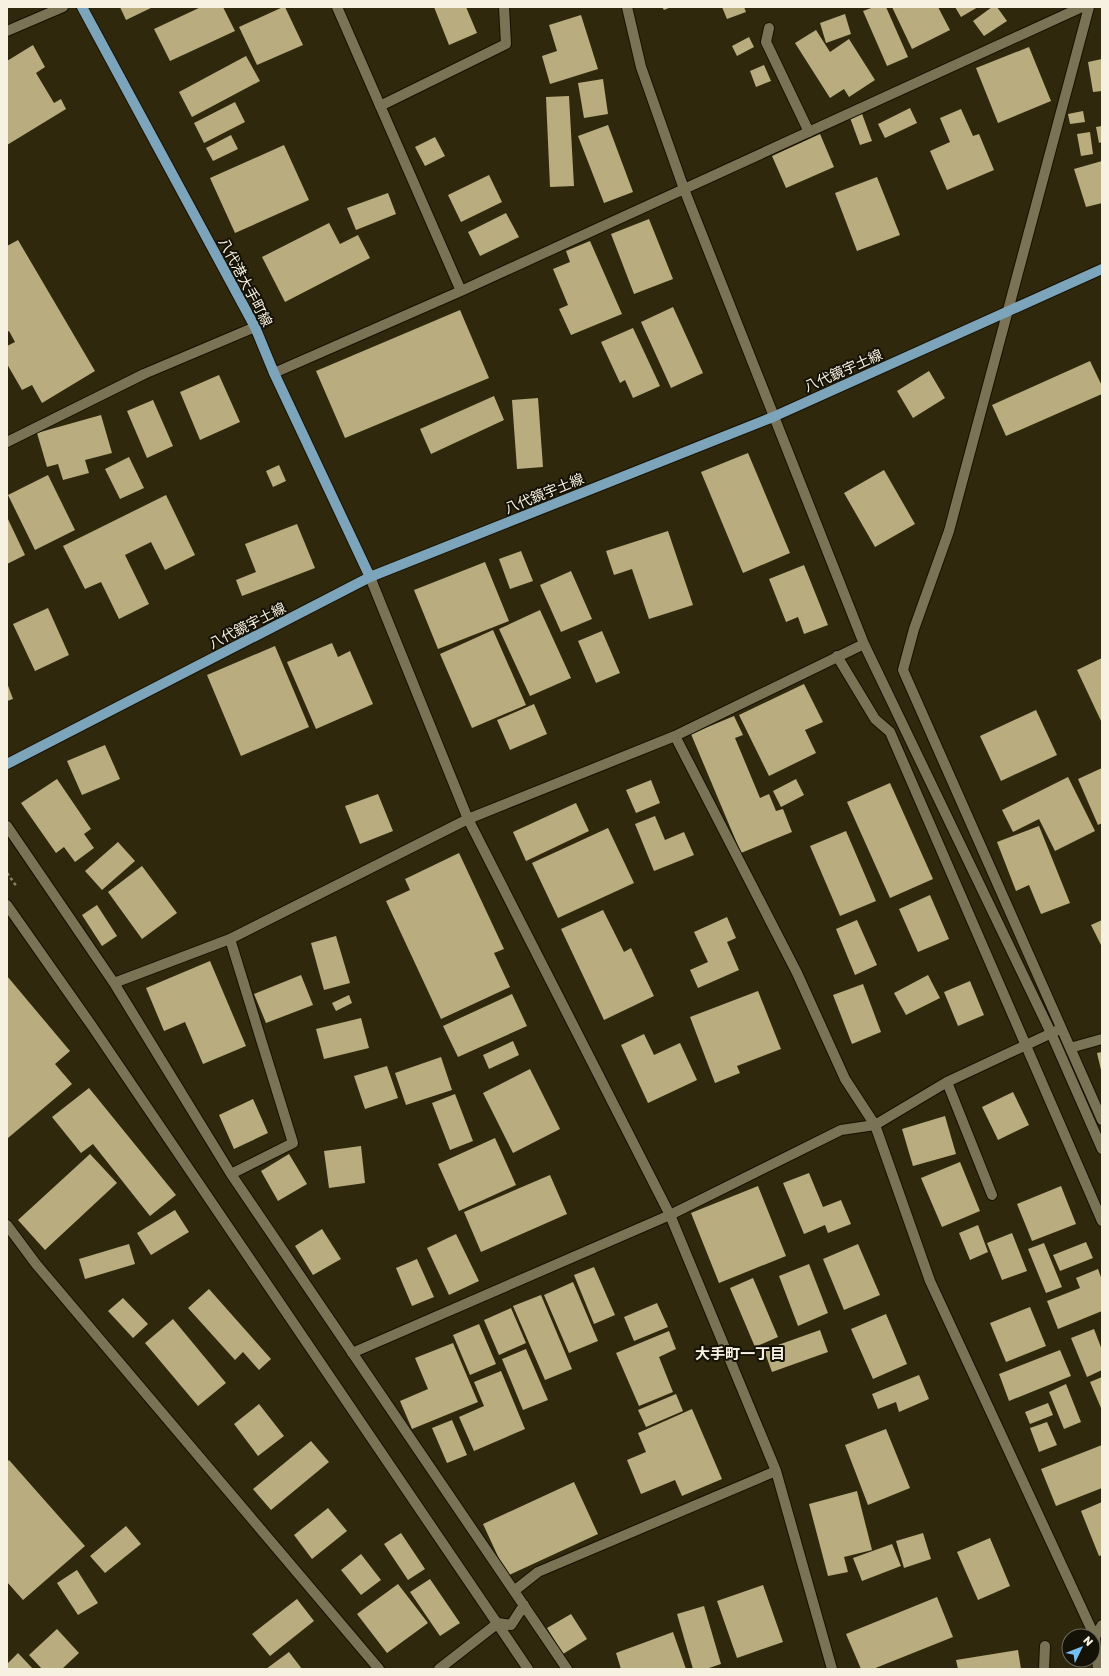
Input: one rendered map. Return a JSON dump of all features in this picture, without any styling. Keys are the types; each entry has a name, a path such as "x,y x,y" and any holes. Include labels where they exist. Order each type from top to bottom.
{"main road":[{"name":"八代港大手町線","path":"82,7 255,327 274,374 370,577"},
{"name":"八代鏡宇土線","path":"7,764 370,577 773,417 1102,269"}],"street":[{"path":"7,31 63,7"},
{"path":"337,7 461,291"},
{"path":"380,106 506,44 504,7"},
{"path":"627,7 641,67 684,189 864,644 1051,1032 1102,1149"},
{"path":"274,374 461,291 1082,7"},
{"path":"1089,7 949,531 914,629 903,670 1102,1120"},
{"path":"769,28 766,42 809,132"},
{"path":"7,442 144,374 255,327"},
{"path":"370,577 468,819 670,1215 776,1470 832,1669"},
{"path":"114,984 230,939 468,819 675,736 864,644"},
{"path":"837,656 874,719 890,732 1102,1221"},
{"path":"675,736 797,973 845,1079 875,1125 930,1280 1091,1628"},
{"path":"7,826 114,984 231,1174 567,1669"},
{"path":"7,905 96,1032 528,1669"},
{"path":"230,939 293,1143 231,1174"},
{"path":"352,1352 670,1215 841,1130 875,1125 947,1082 1062,1028"},
{"path":"1070,1048 1102,1039"},
{"path":"947,1082 992,1195"},
{"path":"7,1225 36,1264 379,1669"},
{"path":"514,1591 538,1572 776,1470"},
{"path":"439,1669 498,1623 512,1625 524,1605"},
{"path":"1044,1669 1045,1646"}],"building":[{"path":"120,7 153,7 126,20"},
{"path":"201,7 223,7 235,31 170,61 154,29"},
{"path":"285,7 303,45 257,65 239,27"},
{"path":"434,7 466,7 477,33 449,45"},
{"path":"662,7 671,7 664,10"},
{"path":"722,7 744,7 746,12 727,19"},
{"path":"874,7 886,7 908,57 887,66 863,11"},
{"path":"892,7 938,7 950,30 912,49"},
{"path":"955,7 978,7 961,17"},
{"path":"992,7 997,7 1007,21 984,36 973,21"},
{"path":"845,14 851,34 826,43 820,23"},
{"path":"581,15 598,69 550,84 542,56 557,51 549,25"},
{"path":"816,30 830,52 849,39 875,80 849,97 844,89 830,98 795,43"},
{"path":"749,37 754,47 737,56 732,46"},
{"path":"33,45 45,67 36,73 54,103 61,99 66,109 7,145 7,61"},
{"path":"1029,47 1051,101 998,123 976,68"},
{"path":"246,56 260,81 192,117 179,92"},
{"path":"1102,59 1102,91 1093,92 1088,62"},
{"path":"764,65 771,81 756,87 750,71"},
{"path":"603,79 608,114 584,118 578,83"},
{"path":"569,96 574,186 550,187 546,97"},
{"path":"235,102 245,122 204,143 194,123"},
{"path":"910,108 917,123 885,138 878,124"},
{"path":"961,109 973,136 979,134 994,170 947,190 930,151 950,142 940,118"},
{"path":"861,111 872,141 860,145 849,115"},
{"path":"1083,111 1085,122 1070,124 1068,114"},
{"path":"608,125 633,192 604,203 578,136"},
{"path":"1102,126 1102,142 1099,143 1096,127"},
{"path":"1090,132 1093,154 1081,156 1077,134"},
{"path":"820,134 834,167 786,188 772,156"},
{"path":"231,135 238,149 213,161 206,148"},
{"path":"435,137 445,156 425,166 415,147"},
{"path":"284,145 309,200 235,233 210,178"},
{"path":"1102,161 1102,203 1086,207 1074,169"},
{"path":"489,175 502,202 461,222 448,195"},
{"path":"877,177 900,235 857,251 835,193"},
{"path":"388,193 396,214 356,230 347,208"},
{"path":"506,213 519,237 480,256 468,232"},
{"path":"649,219 673,279 634,294 611,234"},
{"path":"329,223 340,244 358,235 370,258 285,302 262,257"},
{"path":"18,240 95,371 42,403 32,385 22,390 7,364 7,346 15,342 9,331 7,332 7,246"},
{"path":"590,241 622,314 571,335 559,309 568,305 553,269 570,262 566,251"},
{"path":"673,307 703,373 671,388 641,322"},
{"path":"460,310 489,378 345,438 316,371"},
{"path":"633,328 660,386 633,398 625,380 620,383 601,342"},
{"path":"1090,361 1102,386 1102,394 1006,436 992,405"},
{"path":"929,371 945,398 913,418 897,391"},
{"path":"219,375 240,422 200,440 180,392"},
{"path":"494,396 504,420 431,454 420,429"},
{"path":"538,398 543,467 517,469 512,400"},
{"path":"153,400 173,446 147,458 127,411"},
{"path":"101,415 112,453 85,460 89,473 63,480 58,464 47,467 37,433"},
{"path":"748,453 790,553 743,573 701,472"},
{"path":"129,457 144,488 120,499 105,469"},
{"path":"279,465 286,481 273,487 266,471"},
{"path":"884,470 915,524 875,547 844,493"},
{"path":"48,475 75,530 35,550 8,495"},
{"path":"166,495 195,555 165,570 151,542 125,555 149,604 119,619 101,582 85,589 63,546"},
{"path":"7,517 25,555 7,564"},
{"path":"297,524 315,568 242,596 236,580 256,572 245,544"},
{"path":"668,531 693,605 649,619 632,569 614,575 606,551"},
{"path":"521,551 533,581 510,589 499,559"},
{"path":"485,562 509,621 438,649 414,590"},
{"path":"804,565 828,625 804,634 798,617 786,622 769,579"},
{"path":"571,571 592,619 561,632 540,585"},
{"path":"48,608 69,655 35,671 13,624"},
{"path":"540,610 571,678 530,696 499,629"},
{"path":"493,630 526,705 472,728 440,654"},
{"path":"602,631 620,673 596,683 578,641"},
{"path":"332,643 338,657 350,651 373,704 316,729 287,662"},
{"path":"275,646 309,727 241,756 207,675"},
{"path":"1102,658 1102,723 1077,670"},
{"path":"7,683 13,699 7,701"},
{"path":"804,684 823,722 805,730 816,753 769,776 739,715"},
{"path":"534,704 547,734 510,750 497,720"},
{"path":"1036,710 1057,755 1001,781 980,736"},
{"path":"734,716 743,735 735,738 760,798 769,794 776,811 783,809 792,832 741,853 691,734"},
{"path":"105,745 120,779 82,795 67,761"},
{"path":"1102,768 1102,823 1098,825 1078,779"},
{"path":"1068,777 1095,831 1055,851 1039,819 1013,832 1002,810"},
{"path":"57,779 91,829 84,834 94,848 75,862 64,847 56,853 21,803"},
{"path":"796,779 804,795 781,807 773,791"},
{"path":"651,780 660,803 636,813 626,790"},
{"path":"890,783 933,879 890,898 847,802"},
{"path":"378,794 393,831 360,844 345,806"},
{"path":"576,803 589,831 526,861 513,832"},
{"path":"655,816 665,840 684,832 694,855 654,871 635,824"},
{"path":"1039,826 1070,903 1041,914 1029,885 1016,891 997,842"},
{"path":"608,828 634,883 558,918 532,863"},
{"path":"846,831 876,901 840,916 810,846"},
{"path":"118,842 135,861 102,890 85,871"},
{"path":"459,853 504,949 494,953 510,987 441,1019 386,901 410,890 405,879"},
{"path":"142,866 177,913 142,939 108,892"},
{"path":"930,895 949,939 918,952 899,909"},
{"path":"97,905 117,936 102,946 82,915"},
{"path":"603,910 624,952 631,948 654,996 604,1020 561,929"},
{"path":"727,917 736,938 727,942 739,970 698,988 690,970 708,962 694,932"},
{"path":"857,920 877,965 855,975 836,929"},
{"path":"1102,920 1102,947 1091,925"},
{"path":"336,936 350,983 324,990 311,943"},
{"path":"210,961 246,1046 203,1064 185,1022 164,1031 146,988"},
{"path":"301,975 313,1005 266,1023 254,994"},
{"path":"928,975 940,998 906,1015 894,993"},
{"path":"7,976 70,1051 55,1064 72,1084 8,1138"},
{"path":"970,981 984,1015 958,1026 944,992"},
{"path":"863,984 881,1032 852,1044 833,995"},
{"path":"758,991 781,1049 737,1066 740,1073 715,1083 690,1017"},
{"path":"512,994 527,1026 458,1057 443,1026"},
{"path":"349,995 352,1003 336,1011 332,1003"},
{"path":"361,1018 369,1048 324,1059 316,1029"},
{"path":"644,1034 654,1055 680,1043 697,1080 648,1103 621,1045"},
{"path":"513,1041 519,1055 489,1069 483,1055"},
{"path":"1102,1052 1102,1070 1101,1070 1097,1053"},
{"path":"441,1057 452,1090 406,1105 395,1073"},
{"path":"387,1066 398,1098 365,1109 354,1076"},
{"path":"530,1069 560,1129 513,1153 483,1093"},
{"path":"89,1088 176,1195 150,1216 93,1144 81,1153 52,1117"},
{"path":"1013,1092 1029,1125 998,1140 982,1107"},
{"path":"455,1094 473,1141 450,1150 432,1103"},
{"path":"253,1099 268,1133 234,1149 219,1115"},
{"path":"945,1116 956,1154 913,1166 902,1129"},
{"path":"495,1138 516,1185 459,1211 438,1164"},
{"path":"361,1146 365,1183 329,1188 324,1151"},
{"path":"90,1154 117,1183 45,1250 18,1220"},
{"path":"289,1154 307,1184 278,1201 261,1171"},
{"path":"960,1162 980,1211 942,1227 921,1178"},
{"path":"809,1173 823,1207 841,1200 851,1224 828,1233 825,1225 804,1234 783,1183"},
{"path":"550,1175 567,1214 481,1252 464,1212"},
{"path":"758,1186 786,1256 719,1283 691,1213"},
{"path":"1061,1186 1076,1224 1032,1241 1017,1204"},
{"path":"175,1210 189,1232 151,1255 137,1233"},
{"path":"978,1225 988,1252 970,1260 959,1233"},
{"path":"322,1229 341,1259 313,1275 295,1246"},
{"path":"1012,1233 1027,1271 1002,1280 987,1243"},
{"path":"456,1234 479,1281 449,1295 427,1248"},
{"path":"1086,1242 1093,1258 1060,1271 1053,1255"},
{"path":"1044,1243 1062,1287 1046,1293 1028,1249"},
{"path":"129,1244 135,1264 85,1279 79,1259"},
{"path":"858,1244 880,1295 844,1310 823,1259"},
{"path":"417,1259 434,1297 412,1306 396,1268"},
{"path":"809,1264 828,1313 798,1326 779,1276"},
{"path":"594,1267 615,1315 594,1324 574,1275"},
{"path":"1098,1269 1102,1280 1102,1311 1058,1329 1047,1301 1080,1288 1076,1278"},
{"path":"753,1278 778,1337 755,1347 730,1288"},
{"path":"573,1282 598,1341 569,1353 544,1295"},
{"path":"209,1289 271,1359 259,1370 243,1352 235,1360 188,1308"},
{"path":"541,1295 572,1369 545,1380 513,1306"},
{"path":"123,1298 148,1324 133,1338 108,1311"},
{"path":"657,1303 668,1327 634,1341 624,1317"},
{"path":"1030,1307 1046,1346 1006,1362 990,1323"},
{"path":"511,1308 526,1343 499,1355 484,1320"},
{"path":"886,1314 907,1364 873,1379 851,1329"},
{"path":"173,1319 226,1383 198,1406 145,1343"},
{"path":"479,1324 496,1364 470,1375 453,1335"},
{"path":"1094,1329 1102,1350 1102,1370 1087,1377 1071,1338"},
{"path":"820,1330 828,1352 772,1372 764,1350"},
{"path":"669,1331 676,1349 659,1357 673,1392 639,1406 616,1353"},
{"path":"453,1343 478,1402 412,1429 400,1401 428,1389 415,1358"},
{"path":"526,1349 548,1400 523,1410 502,1359"},
{"path":"1060,1350 1071,1376 1009,1401 999,1374"},
{"path":"501,1371 525,1429 474,1451 459,1417 484,1406 474,1382"},
{"path":"919,1375 929,1399 899,1412 896,1402 878,1409 872,1394"},
{"path":"1102,1377 1102,1408 1101,1408 1090,1382"},
{"path":"1066,1384 1081,1422 1064,1429 1049,1392"},
{"path":"676,1394 683,1411 646,1427 638,1410"},
{"path":"1048,1403 1053,1415 1030,1424 1025,1412"},
{"path":"259,1404 284,1436 258,1456 234,1424"},
{"path":"692,1409 722,1479 682,1496 675,1480 641,1494 627,1460 646,1452 638,1433"},
{"path":"452,1420 467,1455 447,1463 432,1428"},
{"path":"1047,1422 1057,1445 1039,1452 1030,1428"},
{"path":"886,1429 910,1488 868,1505 845,1445"},
{"path":"311,1441 329,1462 271,1510 253,1489"},
{"path":"1102,1445 1102,1488 1056,1506 1041,1469"},
{"path":"9,1460 85,1546 23,1600 7,1582 7,1462"},
{"path":"574,1482 598,1534 507,1576 483,1524"},
{"path":"857,1491 872,1550 844,1557 848,1572 828,1576 809,1504"},
{"path":"1102,1502 1102,1555 1099,1556 1081,1511"},
{"path":"328,1508 347,1531 312,1559 294,1535"},
{"path":"126,1526 141,1544 105,1573 90,1556"},
{"path":"401,1533 425,1569 408,1580 384,1544"},
{"path":"923,1533 931,1559 904,1568 896,1541"},
{"path":"990,1538 1010,1586 978,1600 957,1552"},
{"path":"892,1544 901,1566 862,1581 853,1558"},
{"path":"361,1554 381,1580 361,1595 341,1570"},
{"path":"77,1570 98,1603 78,1615 57,1583"},
{"path":"430,1579 460,1623 440,1636 410,1592"},
{"path":"398,1584 428,1623 387,1653 357,1614"},
{"path":"763,1585 783,1642 737,1658 717,1601"},
{"path":"937,1597 953,1637 873,1669 861,1669 846,1634"},
{"path":"297,1599 314,1621 270,1656 252,1634"},
{"path":"704,1606 721,1664 706,1669 693,1669 677,1614"},
{"path":"571,1614 587,1639 563,1654 547,1628"},
{"path":"57,1629 79,1653 62,1669 42,1669 29,1655"},
{"path":"673,1632 686,1669 621,1669 616,1653"},
{"path":"1018,1650 1021,1669 958,1669 956,1660"},
{"path":"289,1652 302,1669 266,1669"},
{"path":"18,1653 33,1669 7,1669 7,1664"}],"district":[{"name":"大手町一丁目","path":"740,1353"}]}
